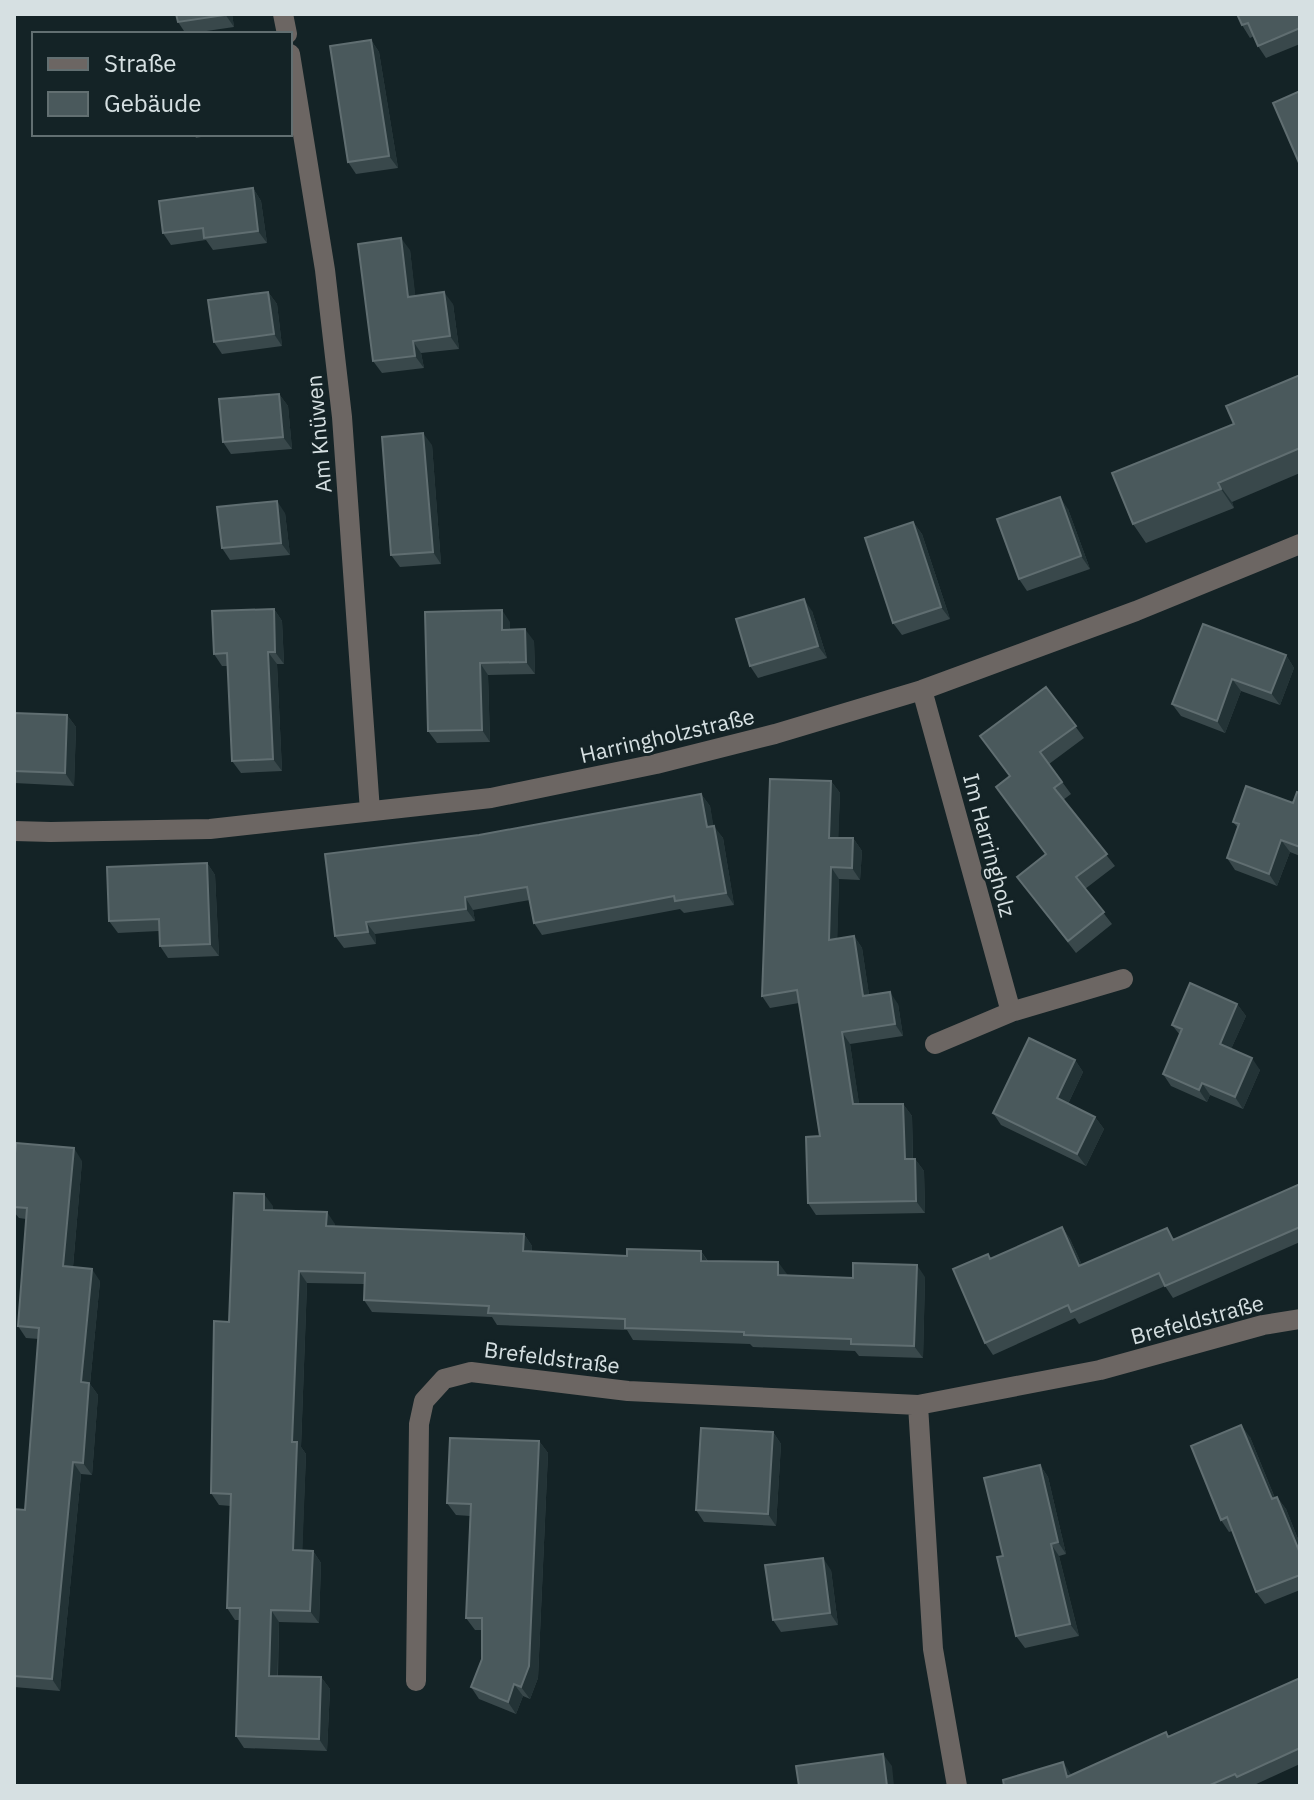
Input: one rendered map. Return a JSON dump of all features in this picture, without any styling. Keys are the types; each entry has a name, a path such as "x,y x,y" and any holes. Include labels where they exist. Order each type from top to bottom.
{"street":[{"name":"Am Knüwen","path":"292,66 325,270 342,417 370,811"},
{"name":"Harringholzstraße","path":"14,831 210,829 491,798 656,764 775,734 922,690 1136,611 1300,544"},
{"name":"Im Harringholz","path":"922,690 1011,1012"},
{"path":"935,1044 1011,1012 1123,979"},
{"name":"Brefeldstraße","path":"416,1681 419,1424 424,1401 444,1379 471,1372 628,1391 918,1405 1100,1370 1263,1325 1300,1319"},
{"path":"918,1405 933,1649 957,1786"}],"building":[{"path":"176,14 225,14 225,15 178,22"},
{"path":"1237,14 1300,14 1300,28 1258,46 1248,23 1242,25"},
{"path":"371,40 389,156 348,162 330,46"},
{"path":"1300,91 1300,165 1273,103"},
{"path":"253,188 258,231 204,238 203,228 163,233 159,201"},
{"path":"401,238 408,297 444,292 450,336 413,341 415,356 373,361 358,244"},
{"path":"268,292 274,334 214,342 208,300"},
{"path":"1300,375 1300,448 1218,483 1221,489 1133,524 1112,473 1234,424 1226,406"},
{"path":"279,394 283,437 223,442 219,399"},
{"path":"423,433 433,552 391,555 382,437"},
{"path":"1060,497 1081,556 1019,579 997,519"},
{"path":"277,501 281,543 222,548 217,507"},
{"path":"913,522 941,607 893,623 865,538"},
{"path":"804,599 818,646 750,666 736,619"},
{"path":"274,609 275,652 268,652 273,759 232,761 227,653 214,654 212,611"},
{"path":"502,610 502,630 525,629 526,662 480,663 482,730 428,731 425,612"},
{"path":"1203,624 1286,655 1271,693 1232,679 1217,721 1172,704"},
{"path":"1046,687 1076,726 1040,752 1062,782 1054,788 1107,854 1076,877 1104,912 1068,941 1017,877 1046,854 996,787 1010,776 980,736"},
{"path":"14,713 67,715 65,773 14,771"},
{"path":"770,779 831,781 829,838 853,838 852,868 831,867 829,940 854,936 863,996 890,992 895,1024 842,1032 853,1104 903,1104 905,1159 915,1159 916,1201 808,1203 806,1137 820,1136 797,990 762,996"},
{"path":"1246,786 1293,803 1297,792 1300,793 1300,847 1281,840 1269,874 1227,858 1239,824 1233,822"},
{"path":"701,794 707,827 714,826 726,893 675,901 674,896 534,923 527,887 465,897 466,909 366,922 368,932 335,936 325,854 479,835"},
{"path":"207,863 210,944 160,946 159,919 109,921 107,867"},
{"path":"1190,983 1237,1004 1220,1044 1252,1058 1235,1097 1202,1083 1199,1090 1163,1074 1182,1029 1172,1025"},
{"path":"1029,1038 1075,1060 1057,1098 1095,1117 1077,1154 993,1113"},
{"path":"16,1143 74,1148 63,1266 92,1269 81,1382 89,1383 83,1463 73,1462 52,1679 14,1676 14,1509 25,1510 39,1328 18,1326 27,1208 14,1207"},
{"path":"1300,1184 1300,1227 1165,1286 1159,1273 1071,1312 1068,1305 985,1343 953,1269 988,1254 990,1259 1062,1227 1079,1266 1167,1228 1173,1240"},
{"path":"234,1193 264,1194 264,1210 327,1212 326,1226 524,1234 523,1251 627,1256 627,1249 701,1251 701,1261 778,1262 778,1275 853,1278 853,1263 917,1265 914,1346 851,1344 851,1339 744,1335 744,1332 625,1328 625,1319 488,1313 489,1306 364,1300 365,1273 299,1271 292,1442 297,1442 293,1550 313,1551 310,1611 271,1610 269,1676 321,1677 319,1739 236,1736 240,1608 227,1608 231,1494 211,1493 214,1321 229,1322"},
{"path":"1241,1425 1272,1499 1277,1497 1300,1553 1300,1575 1256,1592 1227,1517 1221,1520 1191,1446"},
{"path":"701,1428 773,1432 768,1514 696,1510"},
{"path":"450,1438 539,1441 529,1666 521,1687 514,1684 508,1702 471,1687 482,1659 482,1618 466,1618 471,1504 447,1503"},
{"path":"1040,1465 1058,1542 1051,1544 1070,1624 1016,1636 997,1557 1003,1556 984,1478"},
{"path":"823,1558 830,1613 773,1620 765,1565"},
{"path":"1300,1678 1300,1748 1237,1777 1235,1774 1208,1786 1004,1786 1003,1780 1063,1762 1067,1777 1166,1732 1168,1737"},
{"path":"883,1754 887,1786 799,1786 796,1766"}]}
